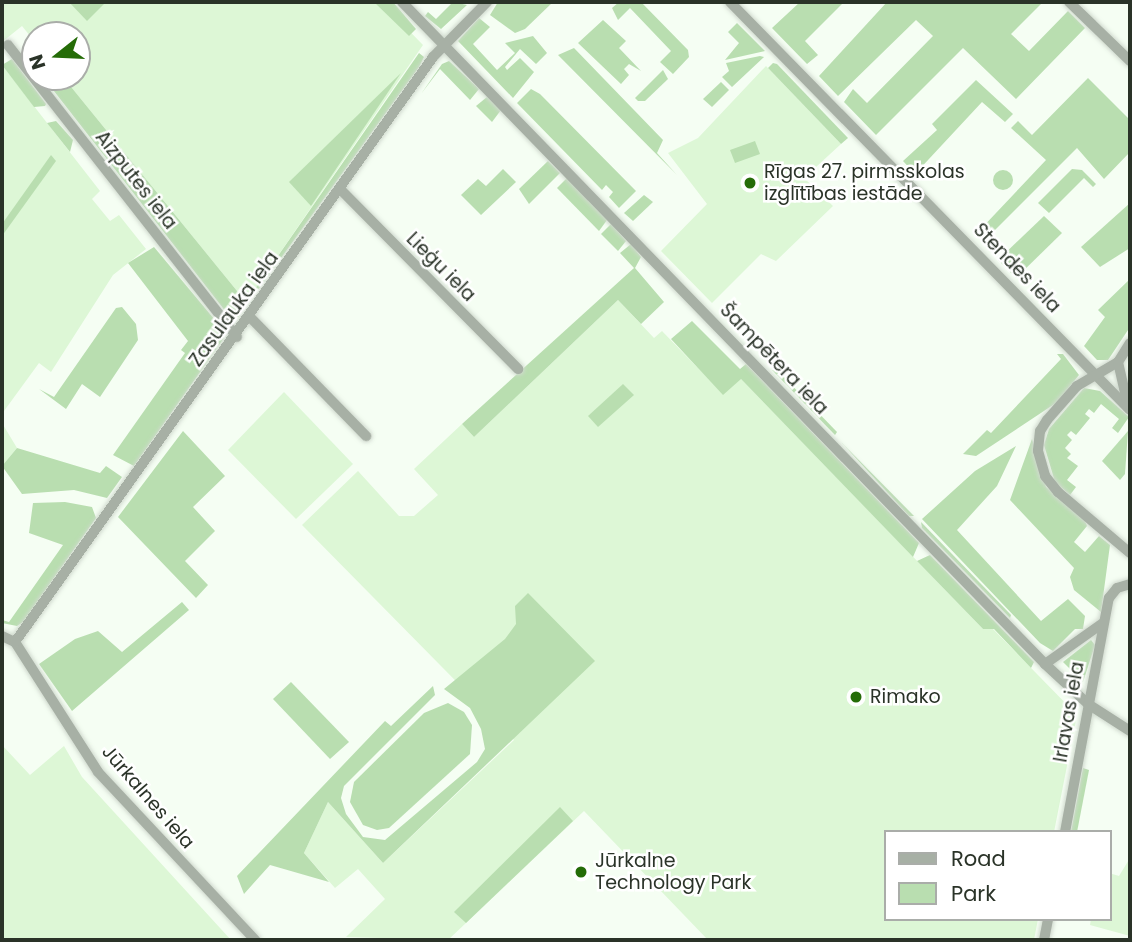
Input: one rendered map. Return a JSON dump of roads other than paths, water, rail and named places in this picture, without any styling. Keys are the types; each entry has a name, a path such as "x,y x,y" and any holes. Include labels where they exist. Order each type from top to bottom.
{"street":[{"name":"Šampētera iela","path":"402,2 1045,664 1088,704 1130,731"},
{"name":"Zasulauka iela","path":"15,642 251,318 444,44 487,2"},
{"name":"Stendes iela","path":"730,2 1130,409"},
{"path":"1069,2 1130,61"},
{"name":"Aizputes iela","path":"8,45 237,337"},
{"name":"Lieģu iela","path":"341,190 518,369"},
{"path":"251,318 366,436"},
{"path":"1130,343 1118,362 1077,386 1047,420 1040,431 1038,451 1045,476 1058,492 1130,553"},
{"path":"1118,362 1130,409"},
{"name":"Irlavas iela","path":"1065,830 1109,598 1117,588 1130,584"},
{"path":"1045,664 1103,623"},
{"path":"2,636 15,642"},
{"name":"Jūrkalnes iela","path":"15,642 98,772 255,940"},
{"path":"1044,940 1048,921"}],"place":[{"name":"Rīgas 27. pirmsskolas izglītības iestāde","path":"750,183"},
{"name":"Rimako","path":"856,697"},
{"name":"Jūrkalne Technology Park","path":"581,872"}]}
